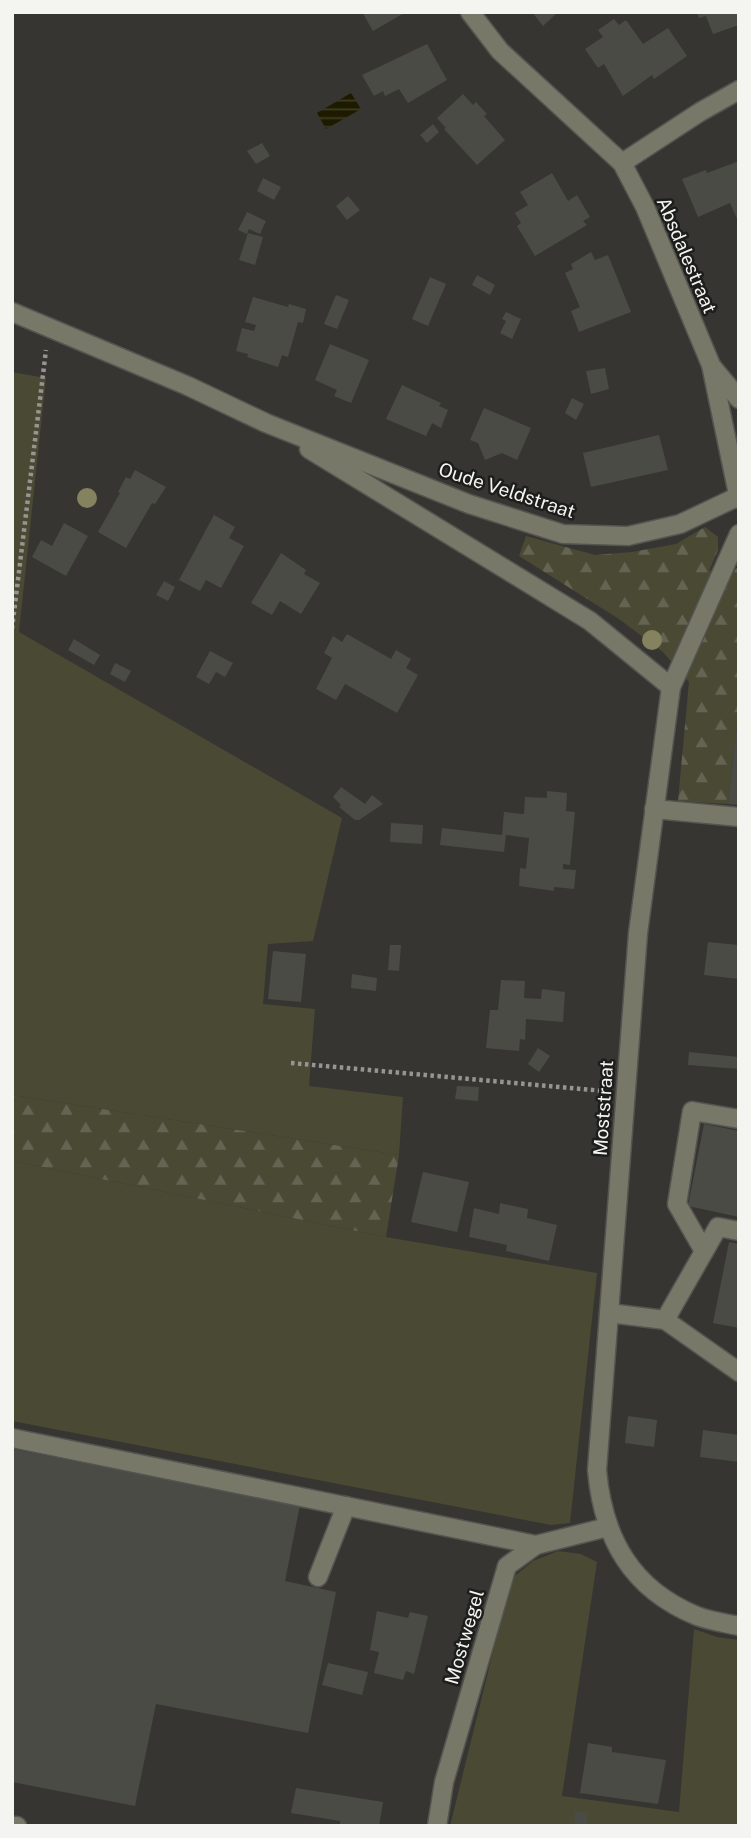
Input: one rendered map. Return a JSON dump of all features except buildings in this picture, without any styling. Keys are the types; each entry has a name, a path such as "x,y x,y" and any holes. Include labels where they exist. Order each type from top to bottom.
{"street":[{"name":"Absdalestraat","path":"470,12 500,51 622,163 645,207 711,365 738,497"},
{"path":"622,163 739,90"},
{"name":"Oude Veldstraat","path":"12,312 188,386 266,423 469,504 563,534 628,537 680,524 738,497"},
{"name":"Absdalestraat","path":"711,365 739,398"},
{"name":"Oude Veldstraat","path":"266,423 590,621 671,687"},
{"name":"Moststraat","path":"739,534 671,687 638,933 597,1470 599,1496 608,1527 635,1576 668,1602 699,1617 739,1626"},
{"path":"654,809 739,817"},
{"path":"704,1251 677,1204 692,1111 739,1119"},
{"path":"665,1320 718,1227 739,1231"},
{"path":"608,1312 665,1320 739,1372"},
{"path":"12,1438 536,1545"},
{"path":"318,1577 346,1506"},
{"name":"Mostwegel","path":"437,1826 444,1782 507,1566 536,1545 608,1527"}],"path":[{"path":"12,629 44,355 53,329"},
{"path":"290,1063 625,1093"}],"green space":[{"path":"12,372 46,378 19,632 342,818 313,941 268,944 263,1004 315,1009 309,1086 403,1097 399,1155 12,1095"},
{"path":"705,527 718,537 718,550 709,571 739,568 739,710 728,804 678,801 689,682 663,652 619,619 519,556 526,536 595,555 676,544"},
{"path":"12,1095 399,1155 386,1237 12,1161"},
{"path":"12,1161 386,1237 597,1273 570,1523 551,1525 12,1421"},
{"path":"558,1551 581,1554 597,1562 562,1796 679,1812 694,1629 717,1637 739,1640 739,1826 450,1826 511,1579 533,1561"}],"shaded area":[{"path":"351,93 361,109 326,129 317,113"}]}
